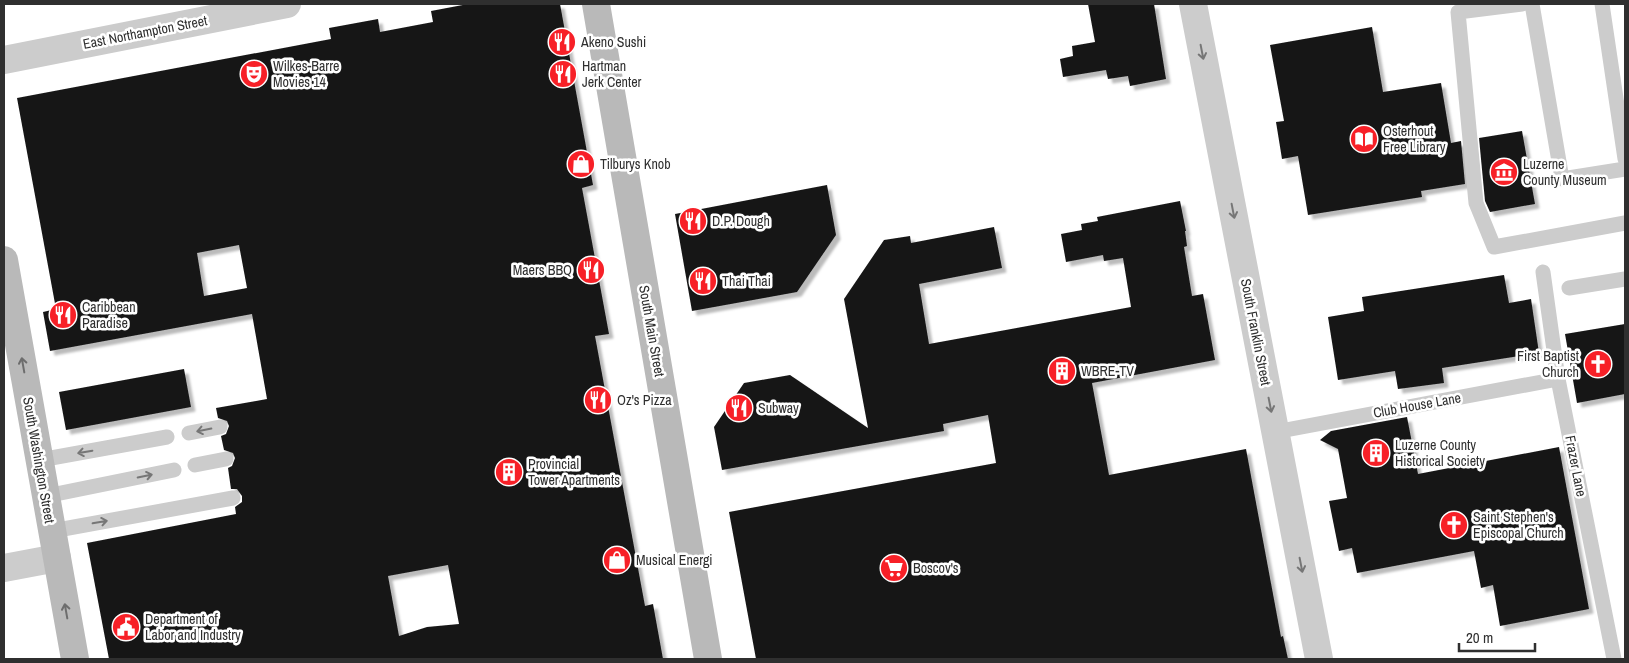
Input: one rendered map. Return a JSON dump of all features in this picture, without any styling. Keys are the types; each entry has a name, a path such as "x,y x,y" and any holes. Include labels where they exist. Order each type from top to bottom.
{"street":[{"name":"East Northampton Street","path":"4,60 287,4"},
{"name":"South Main Street","path":"596,4 708,659"},
{"name":"South Franklin Street","path":"1193,4 1319,659"},
{"name":"South Washington Street","path":"4,260 75,659"},
{"path":"4,568 57,558"}],"lane":[{"path":"1522,4 1458,12 1476,203 1494,247 1625,223"},
{"path":"1532,4 1562,179 1625,169"},
{"path":"1602,4 1625,159"},
{"name":"Frazer Lane","path":"1542,272 1558,379 1614,659"},
{"path":"1569,288 1625,279"},
{"name":"Club House Lane","path":"1275,432 1558,379"},
{"path":"189,433 220,427"},
{"path":"40,460 167,437"},
{"path":"195,465 226,459"},
{"path":"46,496 174,470"},
{"path":"52,531 233,498"}],"building":[{"path":"468,4 560,4 593,185 582,188 609,334 595,336 645,606 653,604 663,659 109,659 87,543 236,514 235,507 242,502 242,496 237,489 231,489 228,468 232,466 235,458 233,453 224,450 221,436 226,434 229,426 227,421 218,418 216,408 267,399 252,314 50,351 43,312 56,309 17,98 331,39 329,28 378,19 380,32 433,22 431,11","holes":["239,245 247,288 204,296 197,253","448,565 459,624 427,627 399,636 388,576"]},
{"path":"1088,4 1154,4 1166,79 1130,86 1128,76 1108,79 1106,70 1063,77 1060,59 1073,56 1072,46 1095,42"},
{"name":"Osterhout Free Library","path":"1372,27 1383,92 1441,83 1451,143 1461,141 1465,184 1421,191 1422,197 1308,215 1298,156 1282,159 1276,122 1284,121 1270,45"},
{"name":"Luzerne County Museum","path":"1522,131 1535,204 1490,212 1485,201 1479,138"},
{"path":"827,185 836,235 797,292 692,311 675,214"},
{"path":"1180,201 1186,231 1187,246 1184,247 1192,296 1203,294 1215,360 1092,383 1109,475 1246,449 1281,637 1283,636 1288,659 756,659 729,512 996,463 988,415 943,424 944,431 722,470 714,427 744,383 790,375 868,428 844,299 884,240 910,236 911,243 994,227 1002,268 919,284 929,344 1131,307 1123,258 1104,261 1103,255 1066,262 1061,234 1082,230 1081,224 1098,221 1097,217"},
{"path":"1504,275 1509,303 1531,299 1539,353 1442,368 1444,383 1398,389 1395,371 1338,380 1328,317 1364,311 1362,297"},
{"name":"First Baptist Church","path":"1625,324 1625,394 1577,403 1565,334"},
{"path":"184,369 191,407 66,430 59,392"},
{"name":"Saint Stephen's Episcopal Church","path":"1407,417 1418,474 1559,447 1589,609 1500,626 1493,585 1481,588 1474,551 1357,573 1352,548 1339,551 1329,501 1347,498 1338,449 1320,440 1331,431"}],"place":[{"name":"Akeno Sushi","path":"562,42"},
{"name":"Wilkes-Barre Movies 14","path":"254,74"},
{"name":"Hartman Jerk Center","path":"563,74"},
{"name":"Osterhout Free Library","path":"1364,139"},
{"name":"Tilburys Knob","path":"581,164"},
{"name":"Luzerne County Museum","path":"1504,172"},
{"name":"D.P. Dough","path":"693,221"},
{"name":"Maers BBQ","path":"591,270"},
{"name":"Thai Thai","path":"703,281"},
{"name":"Caribbean Paradise","path":"63,315"},
{"name":"First Baptist Church","path":"1598,364"},
{"name":"WBRE-TV","path":"1062,371"},
{"name":"Oz's Pizza","path":"598,400"},
{"name":"Subway","path":"739,408"},
{"name":"Luzerne County Historical Society","path":"1376,453"},
{"name":"Provincial Tower Apartments","path":"509,472"},
{"name":"Saint Stephen's Episcopal Church","path":"1454,525"},
{"name":"Musical Energi","path":"617,560"},
{"name":"Boscov's","path":"894,568"},
{"name":"Department of Labor and Industry","path":"126,627"}]}
